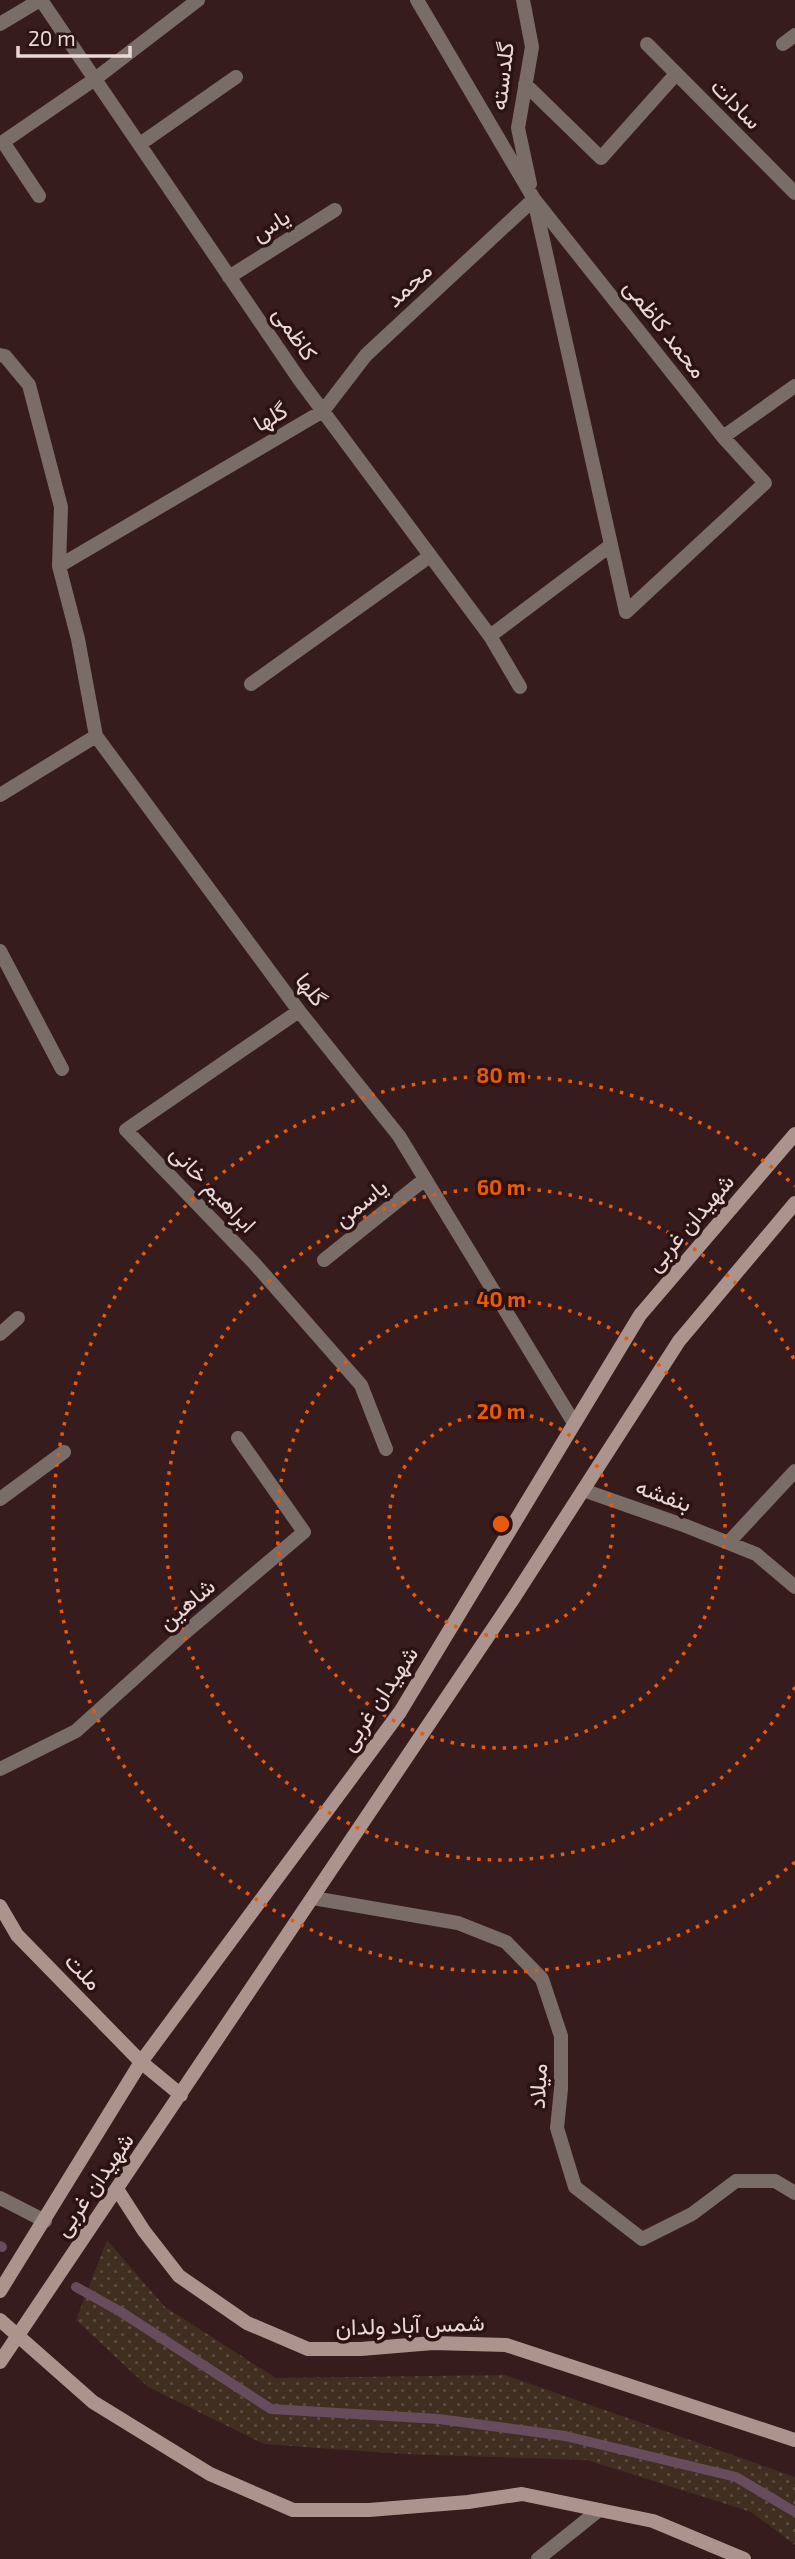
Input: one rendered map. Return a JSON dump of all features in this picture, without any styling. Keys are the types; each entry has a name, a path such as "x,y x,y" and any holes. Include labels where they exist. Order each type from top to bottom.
{"main road":[{"name":"شهیدان غربی","path":"0,2291 141,2063 400,1712 640,1315 795,1134"},
{"name":"شهیدان غربی","path":"0,2362 313,1898 679,1341 795,1203"},
{"name":"ملت","path":"0,1906 17,1935 141,2063 181,2095"},
{"name":"شمس آباد ولدان","path":"117,2189 178,2276 247,2323 308,2349 361,2349 433,2343 506,2345 795,2440"},
{"path":"0,2320 18,2333 93,2402 210,2474 293,2510 381,2509 468,2502 522,2494 653,2521 744,2559"}],"street":[{"path":"0,24 41,0"},
{"name":"کاظمی","path":"41,0 323,411 490,636 520,687"},
{"path":"39,196 3,142 96,79 198,0"},
{"path":"416,0 534,199 611,545 490,636"},
{"name":"گلدسته","path":"523,0 532,47 517,128 534,199"},
{"name":"سادات","path":"647,44 795,194"},
{"path":"525,84 601,158 676,74"},
{"path":"140,145 236,77"},
{"name":"محمد","path":"323,411 366,355 534,199"},
{"name":"محمد کاظمی","path":"534,199 723,437 765,483 626,612 611,545"},
{"name":"یاس","path":"229,276 335,210"},
{"name":"گلها","path":"0,355 5,356 29,385 61,507 60,566 78,639 96,736 299,1011 399,1136 574,1423"},
{"path":"723,437 795,386"},
{"name":"گلها","path":"60,566 323,411"},
{"path":"251,684 430,556"},
{"path":"0,795 96,736"},
{"path":"0,951 62,1069"},
{"name":"ابراهیم خانی","path":"299,1011 126,1130 254,1263 361,1385 386,1449"},
{"name":"یاسمن","path":"324,1260 425,1179"},
{"path":"0,1334 19,1318"},
{"name":"شاهین","path":"0,1769 76,1731 180,1637 304,1532 239,1438"},
{"path":"0,1499 64,1452"},
{"path":"728,1543 795,1471"},
{"name":"بنفشه","path":"583,1490 756,1554 795,1587"},
{"name":"میلاد","path":"313,1898 458,1923 506,1942 542,1979 561,2036 561,2089 557,2128 575,2187 642,2239 692,2214 736,2181 775,2181 795,2193"},
{"path":"0,2198 44,2221"},
{"path":"538,2559 598,2510"}],"shaded area":[{"path":"107,2240 165,2307 276,2378 505,2375 795,2477 795,2545 751,2512 587,2460 402,2454 264,2444 148,2387 76,2320"}],"waterway":[{"path":"76,2287 121,2312 271,2409 439,2419 565,2436 736,2477 795,2512"}]}
